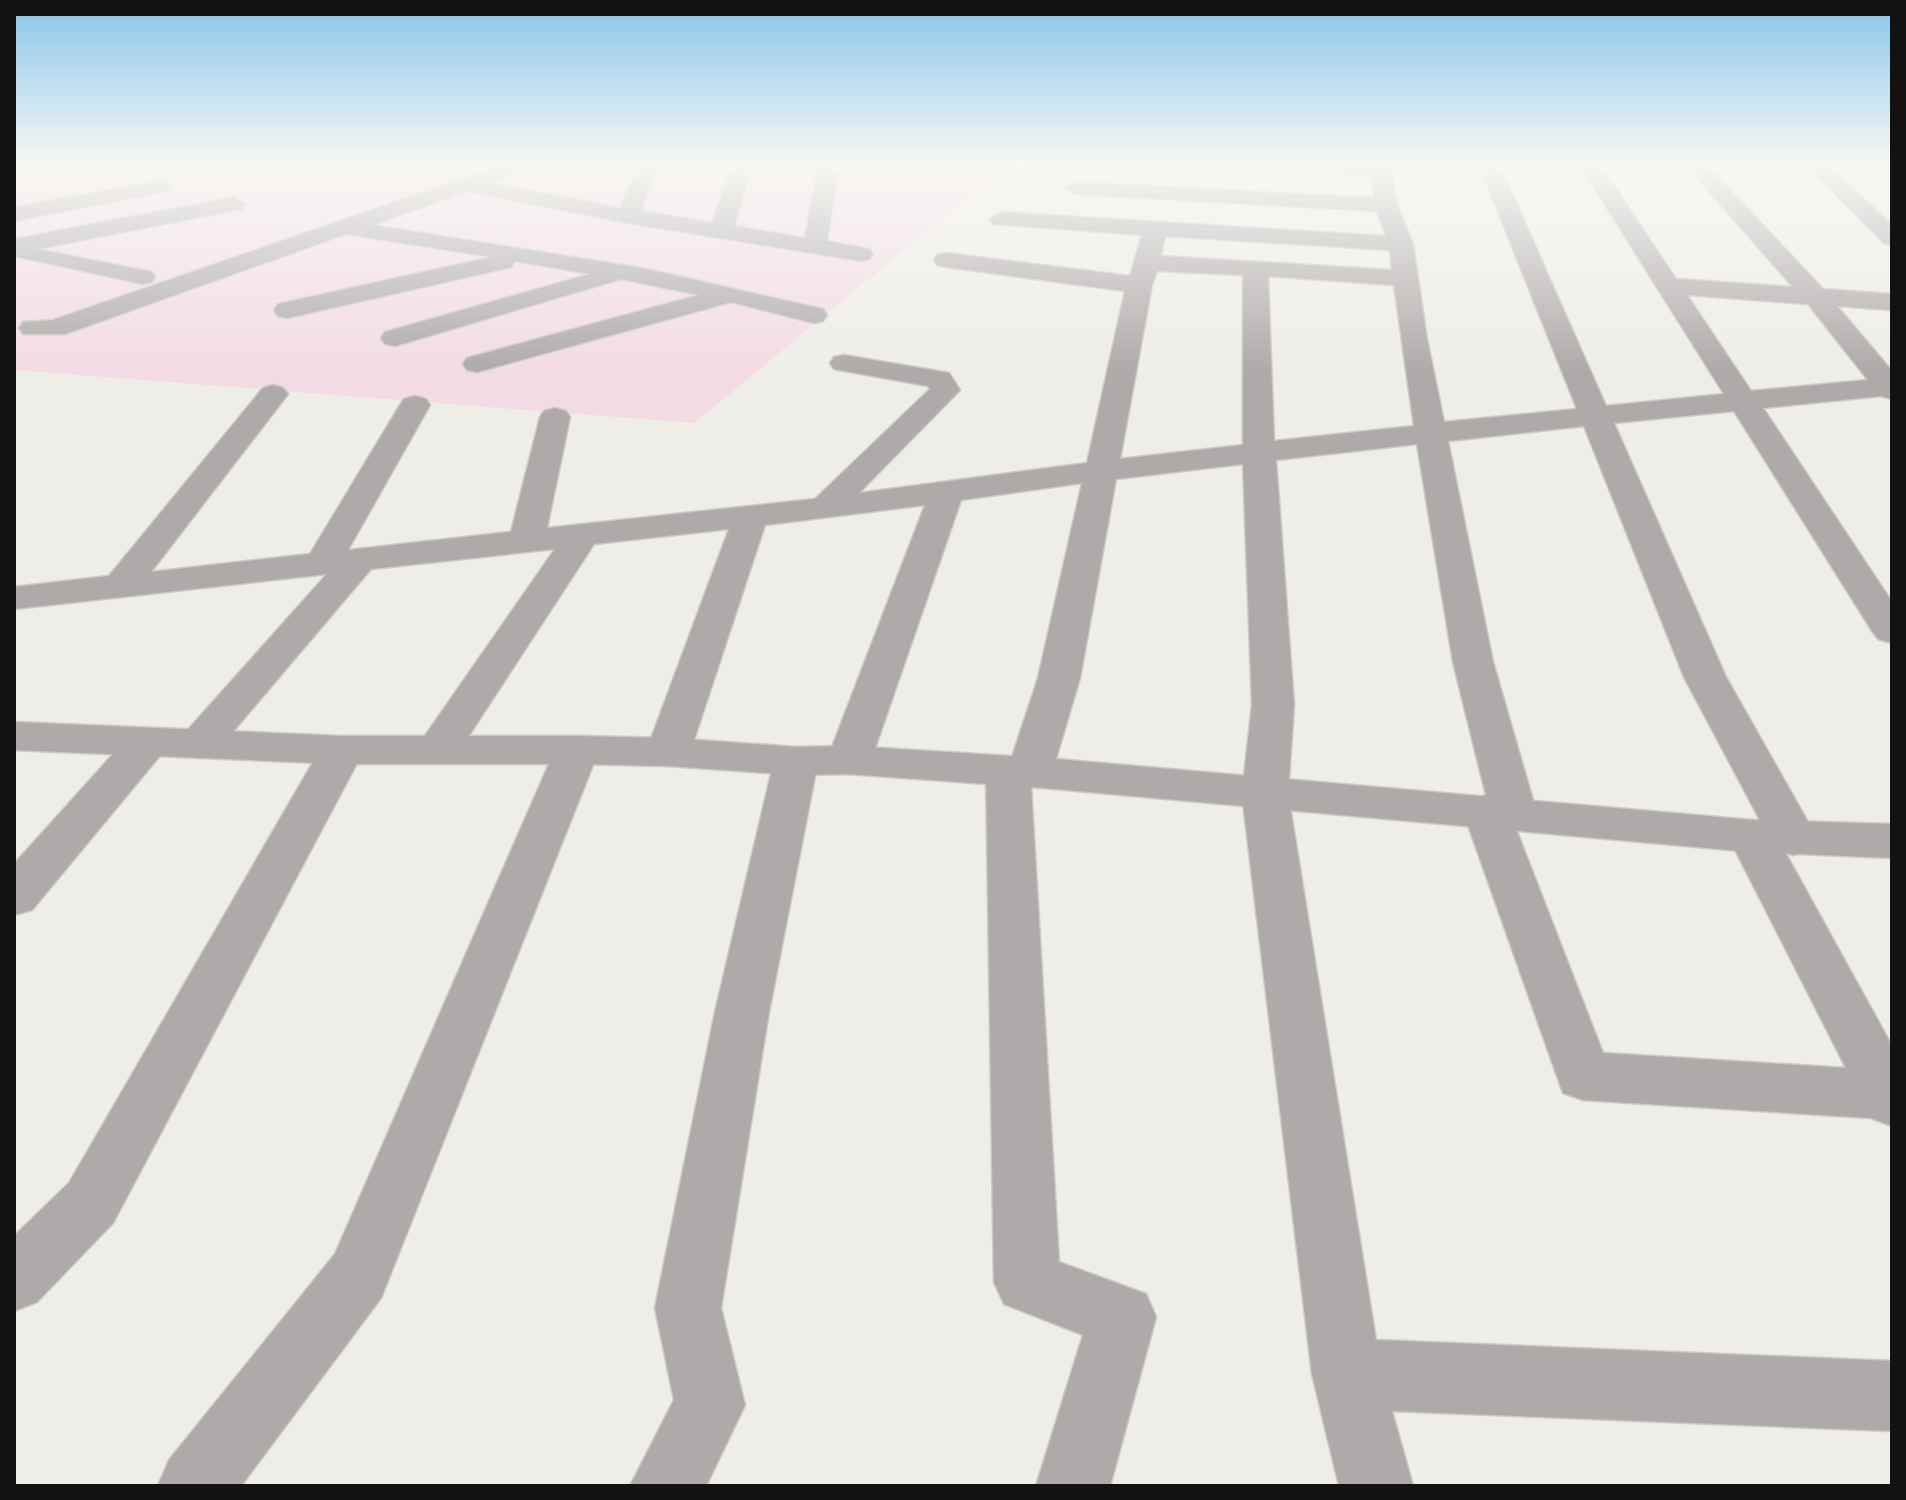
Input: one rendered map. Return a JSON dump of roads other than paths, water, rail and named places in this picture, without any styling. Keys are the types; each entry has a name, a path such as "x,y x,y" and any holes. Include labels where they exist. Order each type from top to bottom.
{"street":[{"path":"14,249 97,232"},
{"path":"284,232 41,314 32,328 56,328 333,232"},
{"path":"371,232 626,271 734,293 814,315"},
{"path":"727,232 861,254"},
{"path":"815,246 817,232"},
{"path":"1073,1486 1122,1317 1027,1282 1019,771 1059,678 1154,232"},
{"path":"1204,232 1401,244"},
{"path":"1396,232 1401,244 1430,433 1500,812 1583,1076 1890,1098 1773,837 1517,232"},
{"path":"1634,232 1892,631"},
{"path":"1757,232 1891,388"},
{"path":"14,249 143,277"},
{"path":"287,310 529,256"},
{"path":"946,260 1144,274 1255,268 1405,278"},
{"path":"1255,268 1259,453 1273,705 1265,794 1347,1374 1376,1486"},
{"path":"395,338 626,271"},
{"path":"1670,286 1892,302"},
{"path":"477,364 734,293"},
{"path":"825,508 945,390 939,379 844,363"},
{"path":"14,598 825,508 1101,471 1430,433 1891,388"},
{"path":"121,586 273,394"},
{"path":"199,744 341,562 415,405"},
{"path":"527,541 555,417"},
{"path":"667,1486 710,1405 688,1308 742,1012 823,760 947,492"},
{"path":"668,752 751,516"},
{"path":"437,750 582,535"},
{"path":"14,736 342,750 577,750 823,760 1019,771 1773,837 1892,841"},
{"path":"14,897 148,742"},
{"path":"14,1280 91,1203 342,750"},
{"path":"195,1486 358,1276 577,750"},
{"path":"1347,1374 1892,1396"}]}
